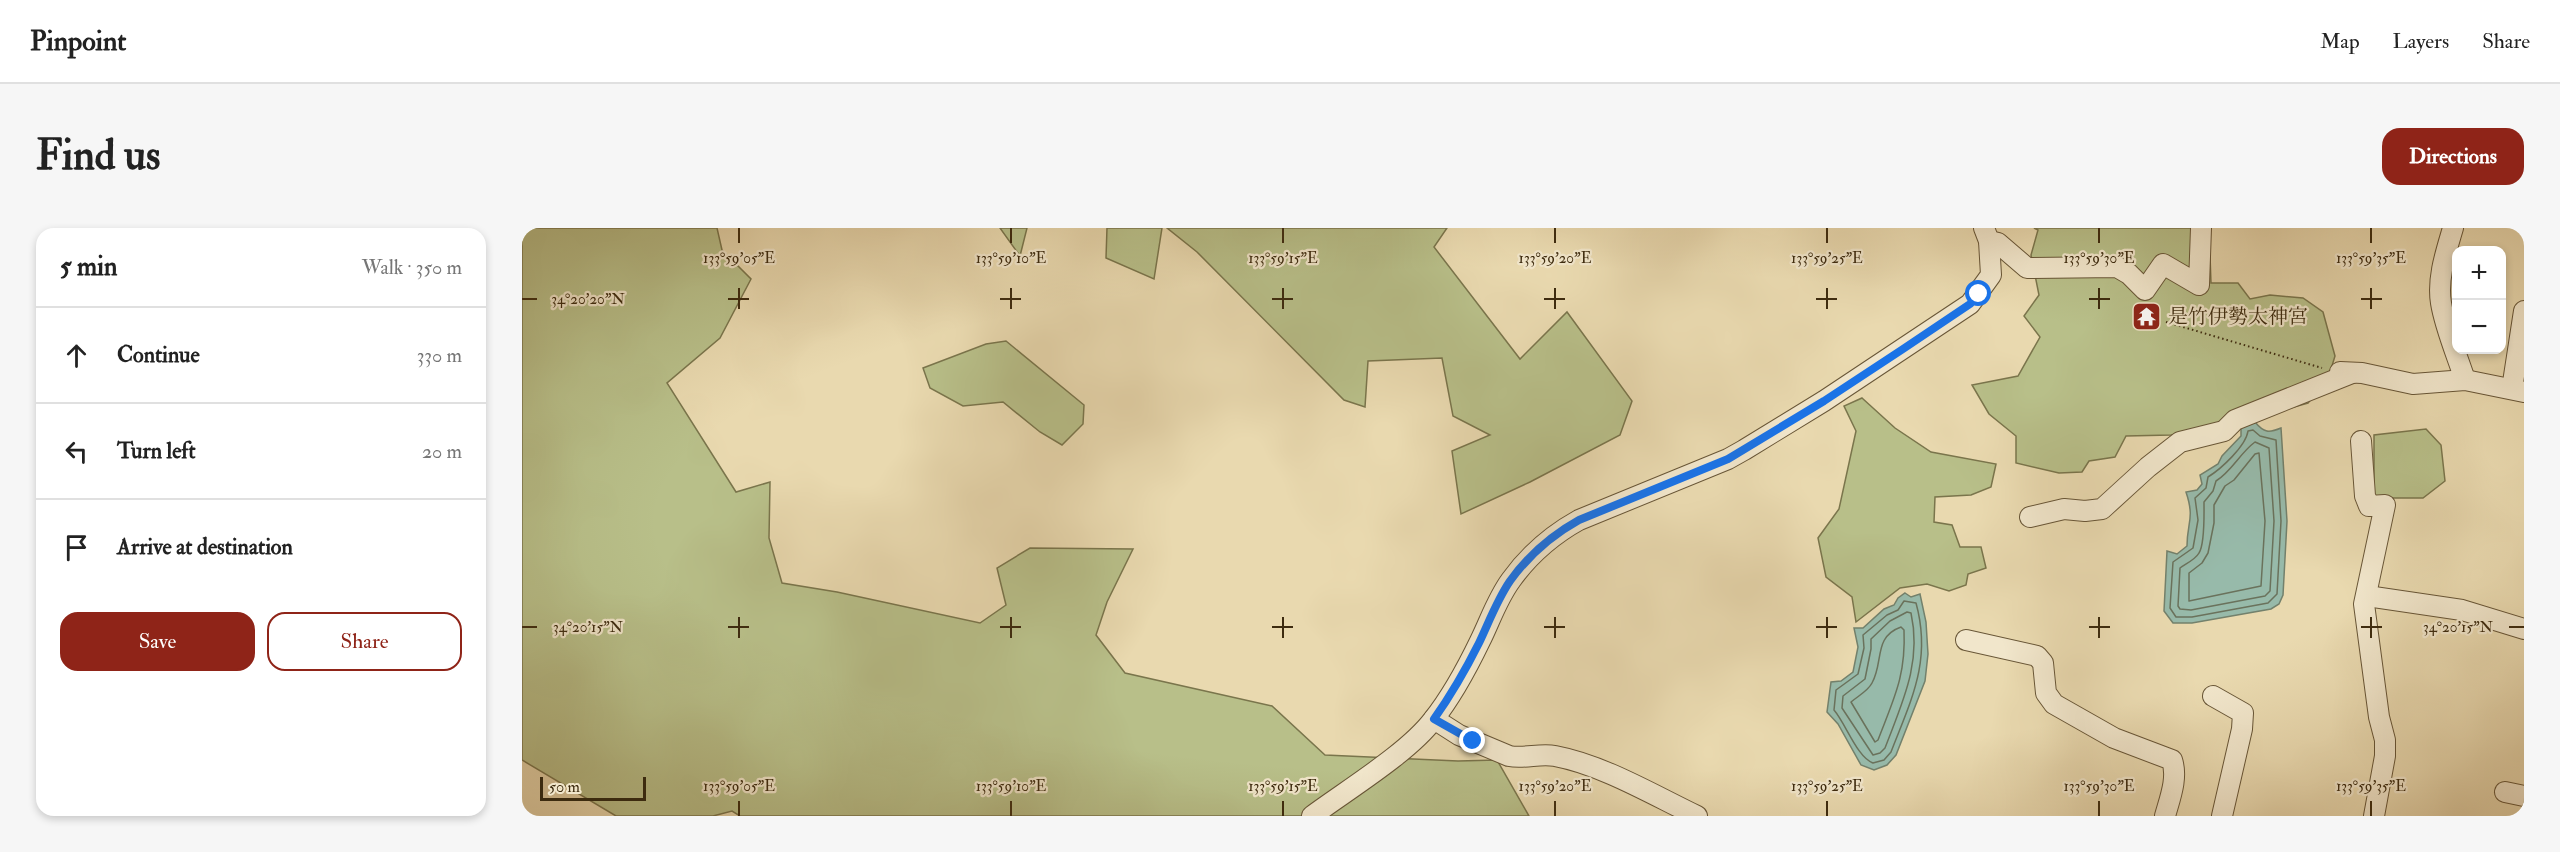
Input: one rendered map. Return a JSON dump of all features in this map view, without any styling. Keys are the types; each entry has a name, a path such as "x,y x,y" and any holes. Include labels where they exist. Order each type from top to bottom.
{"street":[{"path":"1987,235 2027,268 2117,267 2129,274 2145,290 2163,264 2199,285 2201,228"},
{"path":"2452,228 2442,274 2441,303 2464,380"},
{"path":"1312,816 1413,740 1434,719 1479,643 1510,581 1537,550 1561,530 1579,520 1728,459 1824,401 1970,304 1991,275 1987,235"},
{"path":"2030,517 2064,509 2085,511 2102,509 2148,467 2180,442 2224,431 2235,420 2345,372 2413,384 2464,380 2518,391 2524,312"},
{"path":"2361,441 2365,496 2369,506 2385,505 2365,617 2379,717 2385,740 2385,756 2374,816"},
{"path":"2367,596 2462,610 2524,629"},
{"path":"1966,640 2037,656 2043,663 2046,693 2054,704 2114,738 2172,760 2175,769 2172,794 2165,816"},
{"path":"2212,696 2243,712 2242,729 2222,816"},
{"path":"1434,719 1459,735 1509,756 1518,758 1536,754 1571,760 1599,770 1697,816"},
{"path":"2505,792 2524,796"}],"path":[{"path":"2166,322 2345,372"}],"green space":[{"path":"522,228 717,228 722,250 751,279 720,338 667,383 736,492 770,482 769,538 782,583 837,592 980,623 1006,605 997,568 1030,548 1133,549 1107,602 1096,635 1125,673 1272,706 1325,755 1458,761 1497,760 1529,816 740,816 732,811 713,816 616,816 522,760"},
{"path":"1000,228 1027,228 1020,256"},
{"path":"1107,228 1162,228 1154,279 1106,258"},
{"path":"1167,228 1447,228 1434,247 1520,359 1567,312 1632,401 1620,435 1530,482 1461,514 1452,451 1490,435 1453,416 1442,358 1368,361 1365,407 1344,400 1197,252"},
{"path":"2034,228 2209,228 2211,283 2238,283 2250,299 2270,295 2303,298 2323,312 2335,356 2328,379 2308,403 2210,431 2126,436 2115,457 2089,461 2082,472 2059,473 2016,463 2016,436 1989,414 1972,385 2018,376 2040,337 2024,316 2039,295 2031,255 2038,230"},
{"path":"1006,341 1084,405 1083,424 1062,445 1040,432 1003,402 963,406 930,388 923,368 986,344"},
{"path":"1862,398 1895,428 1931,452 1996,464 1991,487 1971,495 1935,497 1934,522 1952,525 1960,547 1981,547 1986,568 1968,574 1966,585 1949,591 1927,584 1900,588 1856,622 1852,597 1826,577 1818,538 1839,509 1856,431 1844,406"},
{"path":"2426,429 2441,445 2445,481 2423,498 2374,498 2374,435"}],"water":[{"path":"2255,422 2267,431 2281,428 2287,521 2283,595 2279,604 2271,609 2192,623 2173,623 2164,611 2167,551 2177,554 2187,546 2190,515 2186,492 2197,490 2202,484 2200,475 2218,464 2222,456 2241,436 2241,426"},
{"path":"1905,593 1911,597 1920,594 1926,622 1928,654 1925,681 1896,755 1887,765 1874,770 1861,765 1838,724 1827,712 1831,682 1841,681 1853,672 1858,647 1854,628 1863,628 1884,609 1894,605"}],"place":[{"name":"是竹伊勢太神宮","path":"2147,316"}],"route":[{"path":"1473,741 1434,719 1479,643 1510,581 1537,550 1561,530 1579,520 1728,459 1824,401 1970,304 1979,294"}]}
